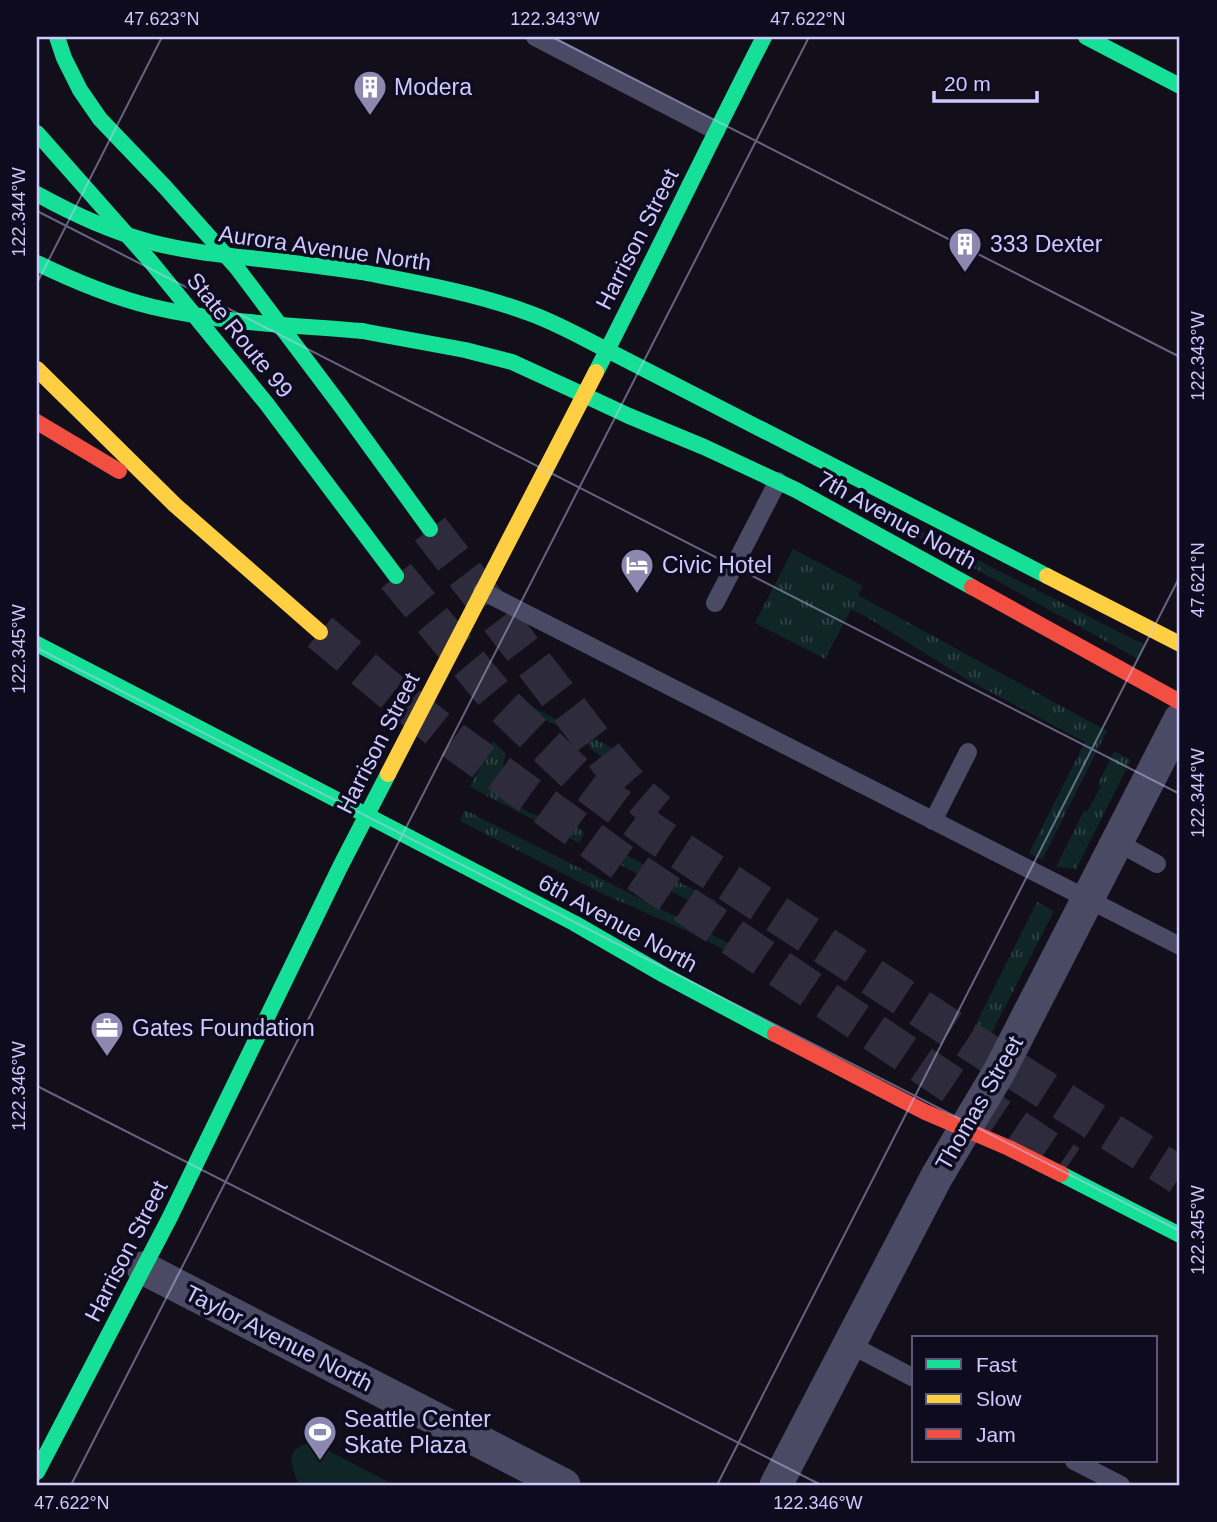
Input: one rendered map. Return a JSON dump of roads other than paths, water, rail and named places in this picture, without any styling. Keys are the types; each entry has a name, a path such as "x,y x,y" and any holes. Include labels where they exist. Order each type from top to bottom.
{"main road":[{"path":"57,37 80,90 100,119 237,268 430,529"},
{"name":"Harrison Street","path":"37,1472 170,1217 366,815 655,257 764,37"},
{"path":"1086,37 1180,86"},
{"name":"State Route 99","path":"37,133 151,262 257,392 396,576"},
{"name":"Aurora Avenue North","path":"37,194 108,228 163,245 221,256 362,272 491,301 555,323 607,350"},
{"path":"37,263 108,294 154,307 257,323 362,331 465,350 512,362 583,395"},
{"name":"7th Avenue North","path":"607,350 1180,644"},
{"path":"37,369 176,505 320,632"},
{"name":"7th Avenue North","path":"583,395 778,481 1180,702"},
{"path":"37,422 176,505"},
{"name":"6th Avenue North","path":"37,644 575,923 731,1012 925,1112 1021,1154 1180,1236"}],"street":[{"name":"Thomas Street","path":"776,1485 937,1177 999,1072 1180,719"},
{"name":"Taylor Avenue North","path":"143,1268 564,1485"}],"lane":[{"path":"535,37 716,131"},
{"path":"715,603 778,481"},
{"path":"482,591 676,681 894,811 1088,900 1180,946"},
{"path":"933,827 968,752"},
{"path":"1117,842 1157,864"},
{"path":"849,1344 912,1377"},
{"path":"1076,1462 1121,1485"}],"tunnel":[{"path":"430,529 611,764 636,793 658,812"},
{"path":"396,576 503,705 581,779 655,834 1180,1176"},
{"path":"320,632 443,733 623,863 1069,1164"}],"place":[{"name":"Modera","path":"370,117"},
{"name":"333 Dexter","path":"965,274"},
{"name":"Civic Hotel","path":"637,595"},
{"name":"Gates Foundation","path":"107,1058"},
{"name":"Seattle Center Skate Plaza","path":"320,1462"}]}
